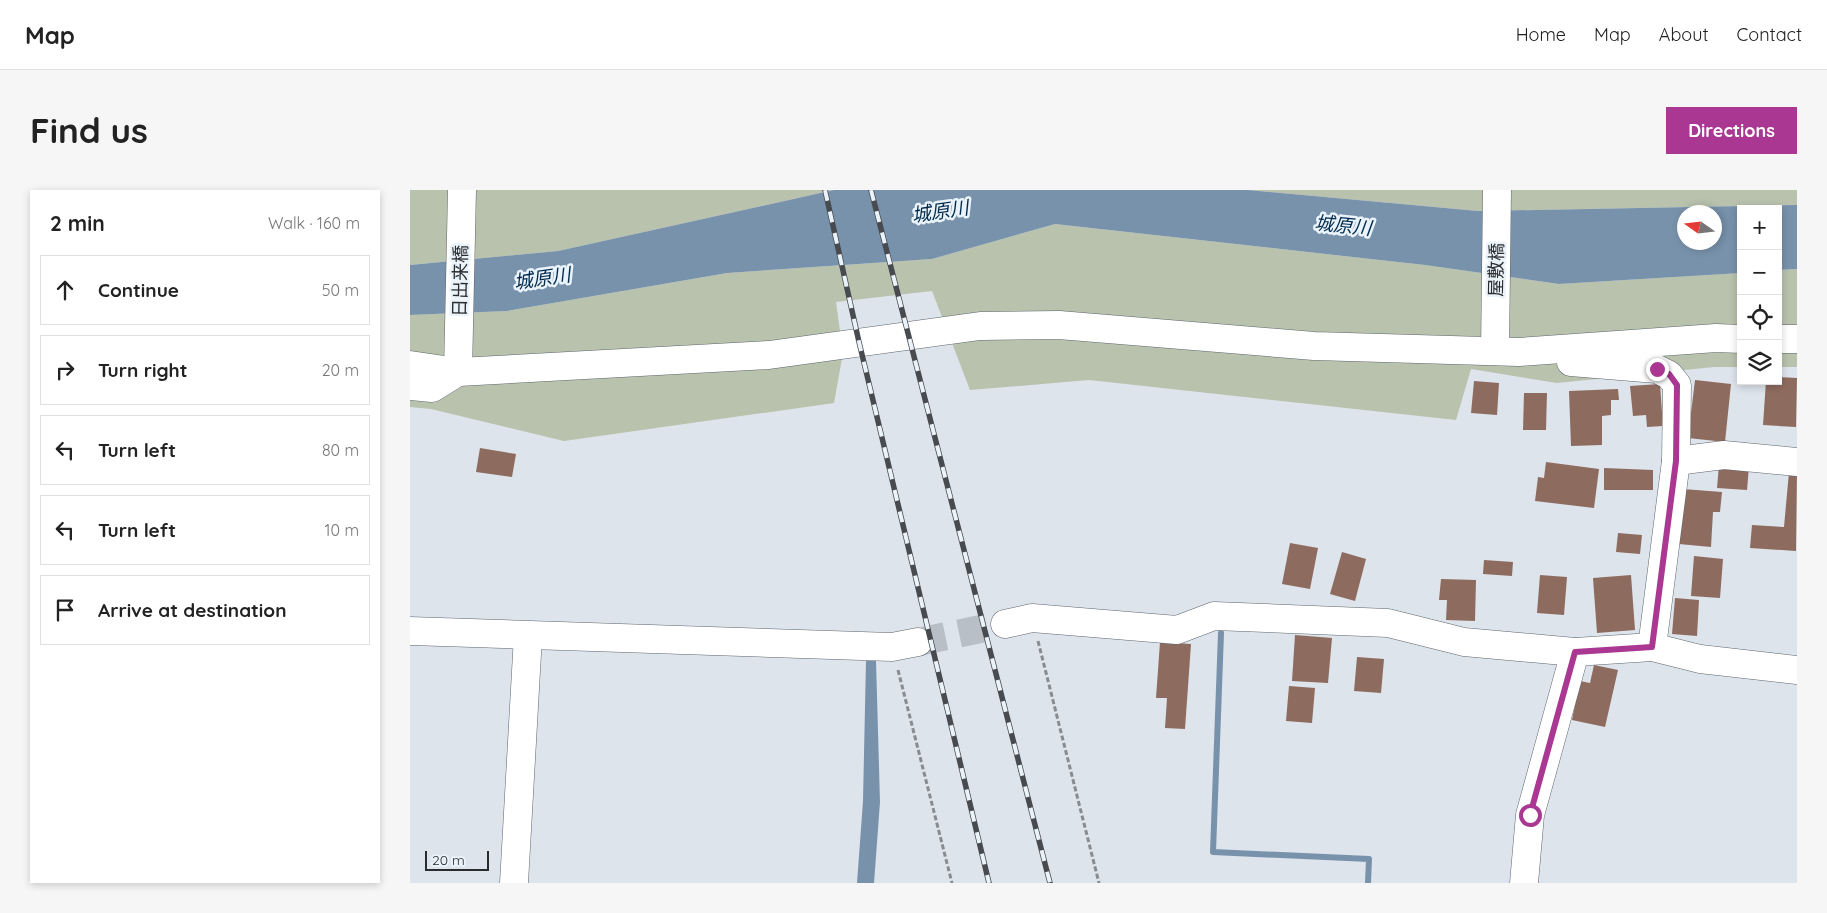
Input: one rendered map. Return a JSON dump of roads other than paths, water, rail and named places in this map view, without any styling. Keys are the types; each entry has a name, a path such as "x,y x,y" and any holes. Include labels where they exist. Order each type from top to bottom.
{"street":[{"name":"日出来橋","path":"458,372 462,190"},
{"name":"屋敷橋","path":"1498,190 1507,351"},
{"path":"410,365 458,372 769,355 980,326 1059,325 1314,346 1507,351 1716,338 1737,339"},
{"path":"1782,339 1797,339"},
{"path":"1507,351 1546,360 1657,369 1669,374 1677,385 1676,461 1652,647"},
{"path":"410,386 432,388 458,372"},
{"path":"1676,461 1724,455 1797,462"},
{"path":"1005,624 1032,618 1177,630 1214,616 1388,623 1464,642 1575,652 1652,647 1700,659 1797,670"},
{"path":"410,632 905,645"},
{"path":"514,883 528,636"},
{"path":"1524,883 1530,815 1575,652"}],"water":[{"name":"城原川","path":"834,190 1248,190 1478,211 1677,207 1677,250 1722,250 1722,206 1737,206 1737,273 1559,284 1425,265 1055,224 932,259 727,273 507,311 410,315 410,265 558,251"},
{"path":"1782,205 1797,205 1797,269 1782,270"},
{"path":"866,661 876,661 880,802 874,883 857,883 863,801"}],"waterway":[{"path":"1221,633 1213,852 1369,859 1368,883"}],"tunnel":[{"path":"918,642 1005,624"}],"railway":[{"path":"825,190 859,342 989,883"},
{"path":"871,190 1050,883"}]}
